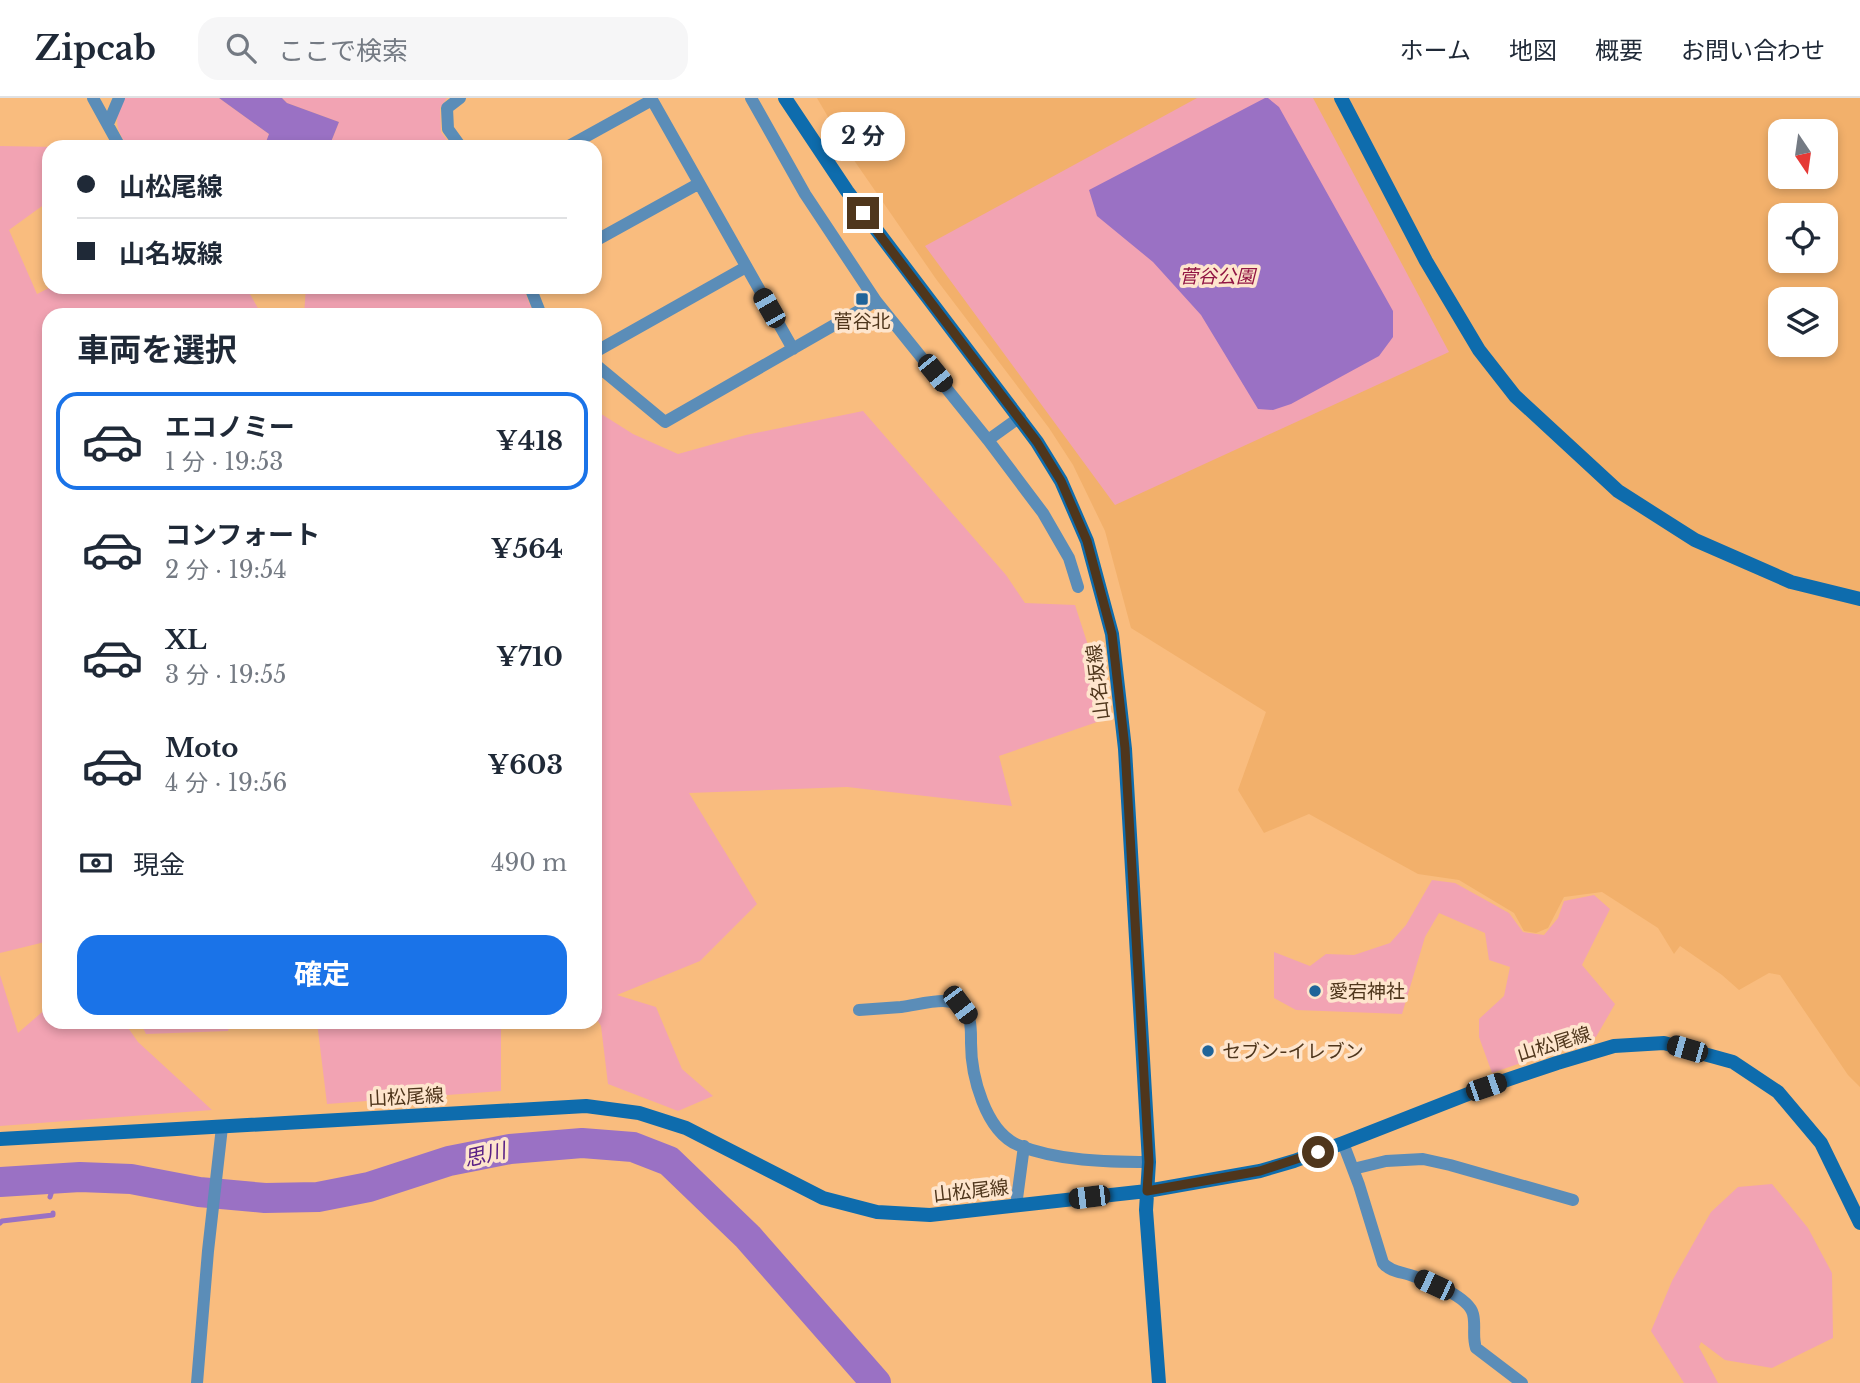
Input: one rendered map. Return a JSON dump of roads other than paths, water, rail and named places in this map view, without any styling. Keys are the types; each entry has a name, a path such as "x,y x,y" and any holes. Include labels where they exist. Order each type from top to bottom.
{"main road":[{"name":"山名坂線","path":"786,98 847,191 1037,442 1061,481 1087,541 1112,634 1125,748 1149,1162 1146,1210 1159,1383"},
{"path":"1341,98 1426,261 1479,350 1515,396 1618,491 1695,540 1791,582 1860,599"},
{"name":"山松尾線","path":"0,1139 586,1106 639,1113 685,1128 823,1198 877,1212 930,1215 1147,1191 1260,1171 1294,1161 1486,1087 1557,1063 1614,1046 1664,1043 1732,1062 1778,1092 1821,1143 1860,1223"}],"street":[{"path":"93,98 116,140"},
{"path":"108,124 119,98"},
{"path":"456,140 448,129 447,108 460,98"},
{"path":"751,98 805,194 876,301 1043,513 1069,558 1078,587"},
{"path":"579,140 651,99 793,349"},
{"path":"602,237 698,184"},
{"path":"602,348 746,267"},
{"path":"602,370 665,422 876,301"},
{"path":"988,440 1020,417"},
{"path":"859,1010 945,1001 960,1005 971,1019 971,1057 976,1084 986,1109 1001,1132 1016,1144 1049,1153 1091,1161 1149,1162"},
{"path":"197,1383 222,1127"},
{"path":"1343,1143 1387,1269 1415,1276 1467,1303 1473,1314 1473,1339 1476,1348 1522,1383"},
{"path":"1016,1206 1024,1146"},
{"path":"1353,1169 1386,1161 1423,1159 1573,1200"}],"waterway":[{"name":"思川","path":"0,1182 80,1177 131,1179 199,1192 265,1198 318,1197 369,1187 449,1161 510,1149 582,1143 633,1147 669,1161 748,1237 876,1383"},
{"path":"50,1197 56,1178"},
{"path":"0,1223 53,1213"}],"place":[{"name":"菅谷北","path":"862,299"},
{"name":"愛宕神社","path":"1315,991"},
{"name":"セブン-イレブン","path":"1208,1051"}],"park label":[{"name":"菅谷公園","path":"1217,276"}]}
